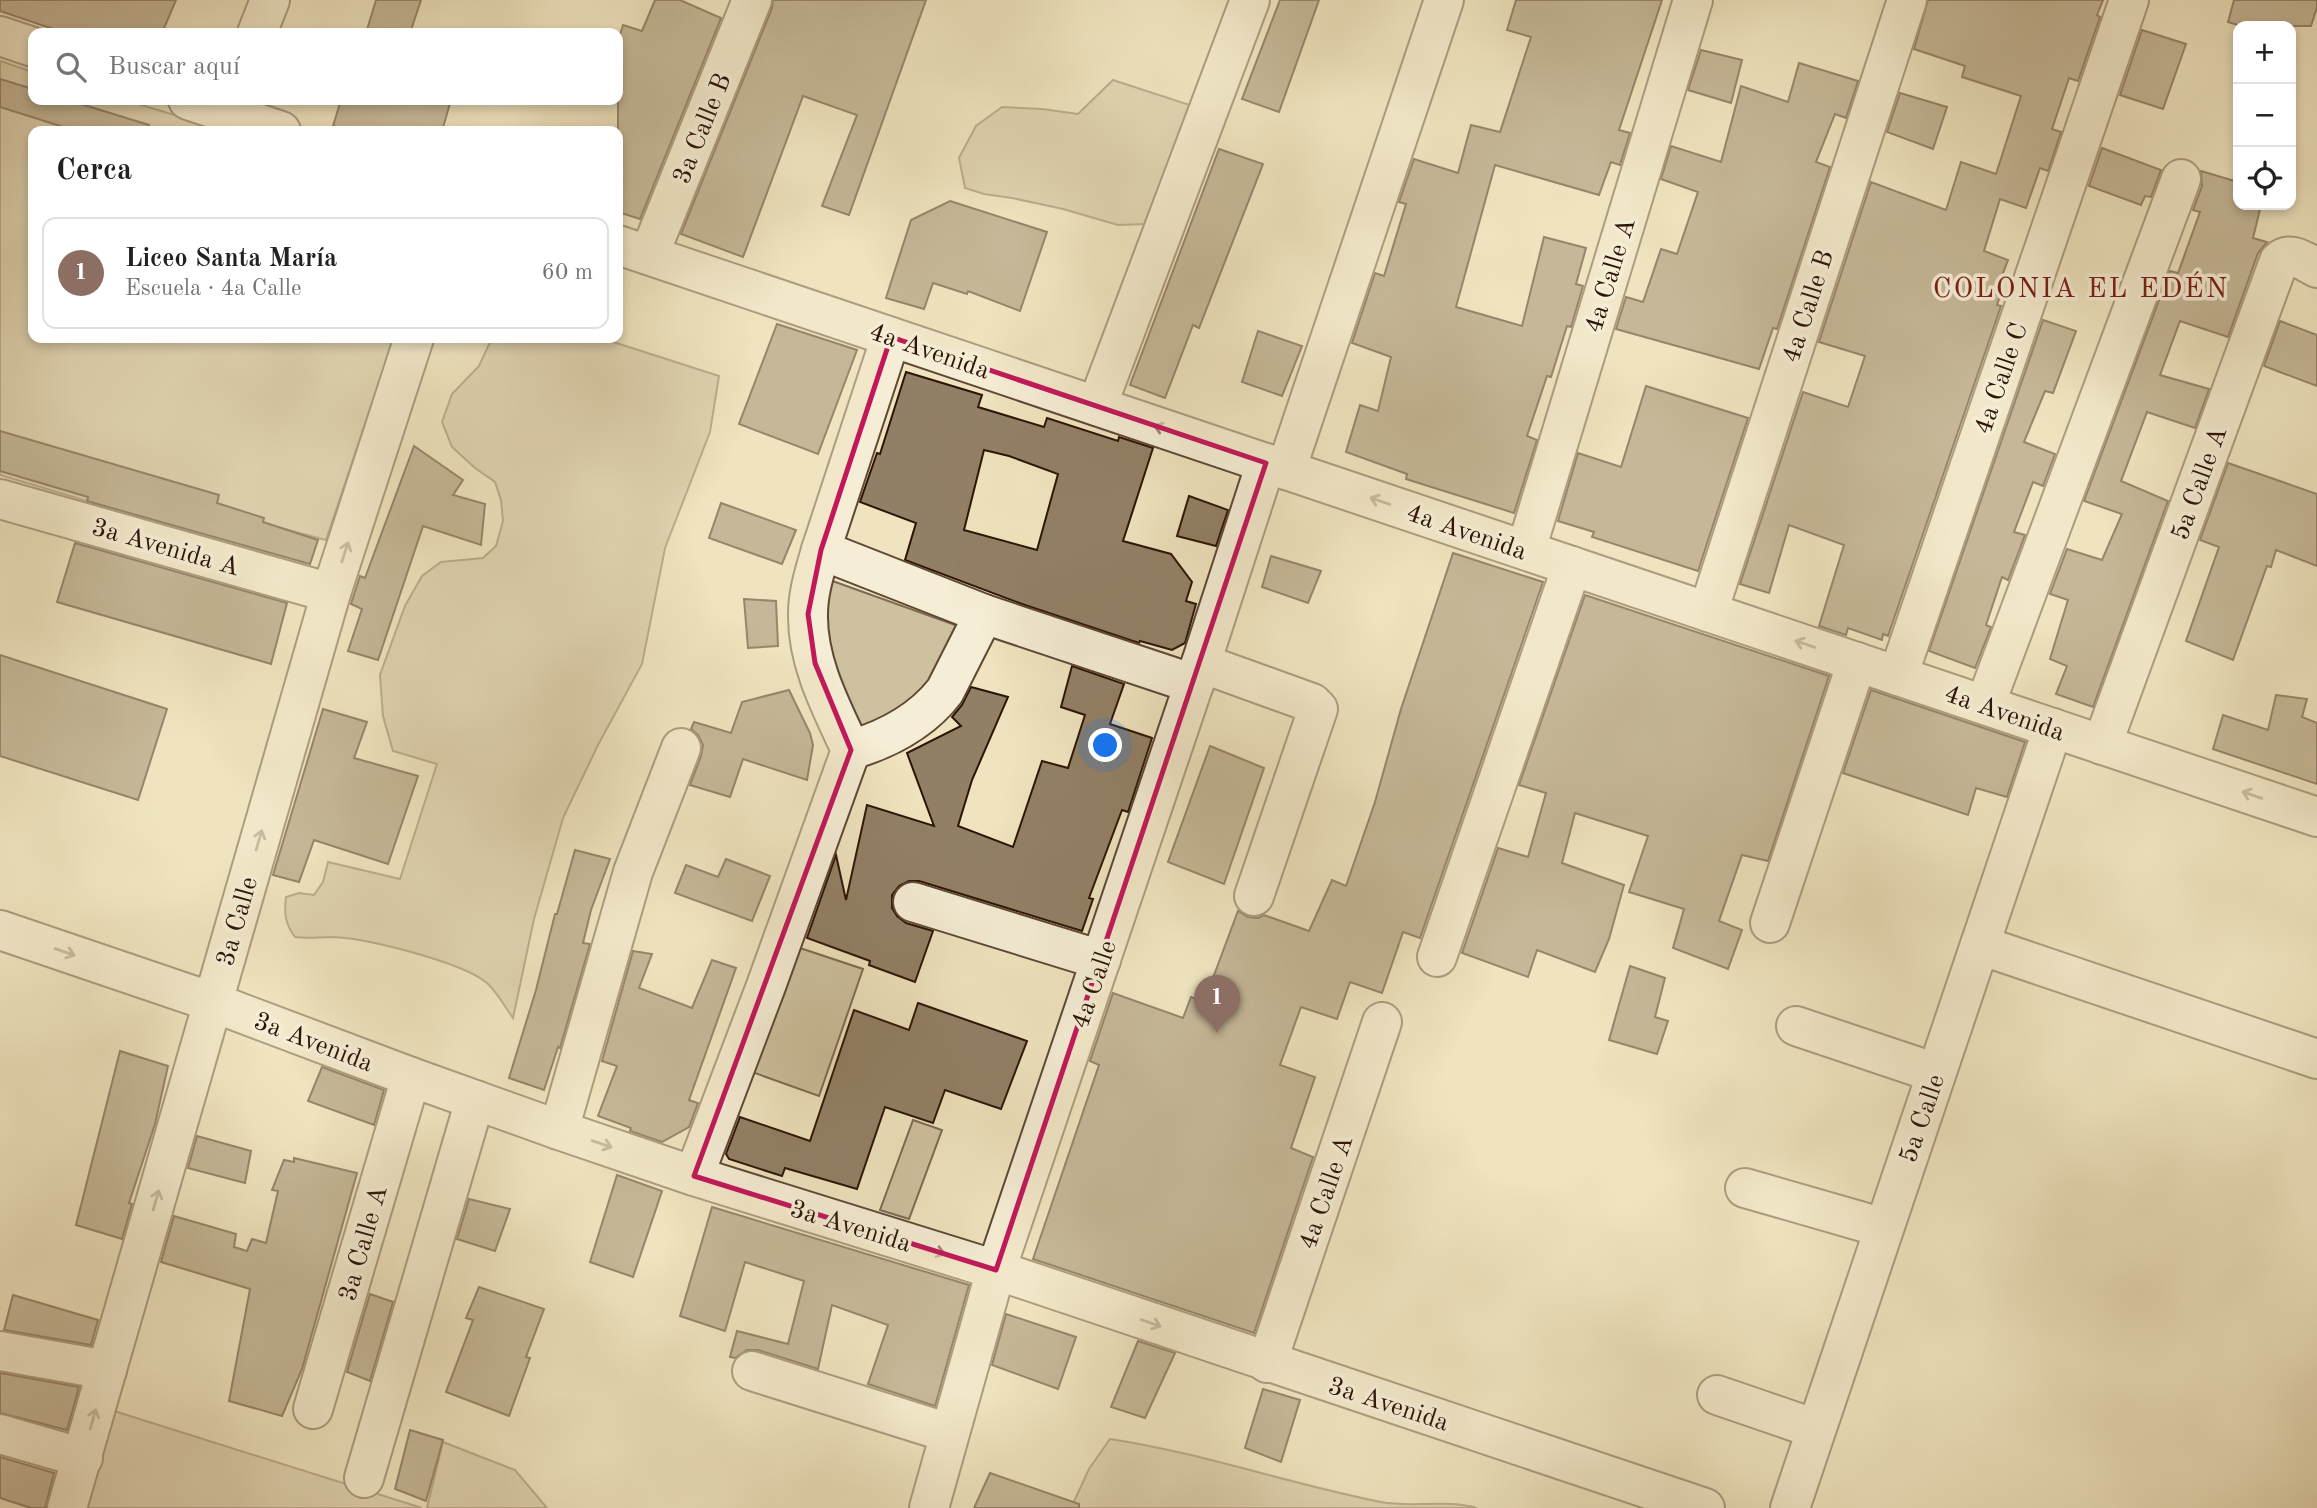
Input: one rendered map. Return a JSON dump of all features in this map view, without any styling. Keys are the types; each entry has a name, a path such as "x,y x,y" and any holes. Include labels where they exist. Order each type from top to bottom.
{"street":[{"path":"259,28 270,0"},
{"name":"3a Calle B","path":"634,250 752,0"},
{"path":"1097,406 1250,0"},
{"name":"4a Calle","path":"929,1508 996,1270 1197,674 1276,466 1444,0"},
{"name":"4a Calle A","path":"1526,550 1693,0"},
{"name":"4a Calle B","path":"1708,612 1907,0"},
{"name":"4a Calle C","path":"1898,676 2129,0"},
{"path":"0,36 28,45"},
{"path":"229,106 271,126"},
{"path":"1985,705 2181,179"},
{"name":"4a Avenida","path":"634,250 2317,817"},
{"name":"5a Calle A","path":"2102,745 2279,261 2284,256 2290,256 2317,268"},
{"path":"694,1175 851,750 815,663 808,614 812,582 821,550 891,337"},
{"name":"3a Calle","path":"68,1508 331,593 413,343"},
{"name":"3a Avenida A","path":"0,499 331,593"},
{"path":"821,550 984,614 1197,674 1312,703 1318,709 1254,896"},
{"path":"1437,957 1572,566"},
{"path":"851,750 890,737 938,701 984,614"},
{"path":"1770,923 1857,662"},
{"name":"5a Calle","path":"1790,1508 2053,728"},
{"path":"559,1130 633,872 681,748"},
{"path":"914,902 1101,960"},
{"name":"3a Avenida","path":"0,930 212,1002 559,1130 996,1270 1705,1508"},
{"path":"1980,945 2317,1059"},
{"name":"4a Calle A","path":"1267,1363 1382,1022"},
{"path":"1796,1026 1936,1073"},
{"name":"3a Calle A","path":"313,1409 411,1077"},
{"path":"364,1478 475,1100"},
{"path":"1745,1188 1884,1228"},
{"path":"0,1351 107,1370"},
{"path":"752,1371 949,1433"},
{"path":"1717,1395 1816,1429"},
{"path":"0,1434 83,1458"}],"highlighted area":[{"path":"891,337 1266,463 996,1270 694,1176 851,750 815,663 808,614 821,550"}],"shaded area":[{"path":"0,61 28,70 28,105 141,105 211,126 28,126 28,343 392,343 326,540 277,527 268,555 0,475"},
{"path":"1113,80 1199,108 1148,224 1118,225 1063,209 965,188 959,158 976,126 1002,107 1078,114"},
{"path":"490,343 617,343 719,376 710,432 665,548 642,664 598,745 563,818 534,919 513,1018 491,987 475,975 436,959 367,942 347,938 295,937 287,923 285,908 286,897 299,893 314,895 323,882 328,862 400,879 437,764 393,751 383,716 380,675 405,606 422,576 441,562 483,558 496,546 503,521 501,500 495,482 452,447 442,422 452,394 479,366"},
{"path":"827,579 972,631 947,691 848,757 823,660"},
{"path":"797,947 863,969 819,1096 752,1072"},
{"path":"913,1120 942,1130 909,1219 880,1210"},
{"path":"111,1410 422,1508 84,1508"},
{"path":"1110,1439 1178,1452 1381,1502 1454,1504 1477,1508 1071,1508 1089,1469"},
{"path":"443,1442 515,1470 547,1508 427,1508"}],"building":[{"path":"0,0 176,0 164,28 50,28 0,11"},
{"path":"376,0 421,0 412,28 368,28"},
{"path":"655,0 680,0 721,18 640,219 623,214 623,126 618,126 618,105 623,105 623,25 642,31"},
{"path":"773,0 926,0 849,215 822,206 857,115 803,96 743,257 681,234"},
{"path":"1280,0 1319,0 1279,112 1242,99"},
{"path":"1516,0 1662,0 1619,130 1630,133 1620,165 1611,162 1599,195 1495,165 1456,307 1522,326 1544,237 1586,248 1576,284 1583,286 1571,327 1567,326 1551,377 1547,376 1527,436 1537,440 1514,513 1406,479 1407,474 1346,452 1360,405 1378,411 1391,357 1352,343 1375,273 1384,276 1406,204 1399,202 1414,159 1458,173 1471,125 1500,132 1531,37 1507,30"},
{"path":"1928,0 2103,0 2097,15 2100,17 2078,81 2069,78 2052,129 2061,132 2048,171 2040,168 2026,208 2000,199 1984,251 2008,260 1995,294 2000,296 1997,305 2001,306 1888,636 1883,634 1882,640 1848,628 1846,635 1819,626 1844,545 1789,525 1769,593 1740,584 1803,392 1848,407 1865,356 1819,342 1871,182 1946,210 1961,162 1996,174 2021,96 1962,77 1965,66 1914,49"},
{"path":"2234,0 2317,0 2311,26 2296,26 2296,21 2228,22"},
{"path":"2142,30 2186,44 2163,109 2120,95"},
{"path":"1701,50 1742,60 1731,103 1688,90"},
{"path":"1799,63 1858,81 1846,118 1835,114 1816,162 1830,167 1777,329 1773,328 1759,369 1616,329 1626,297 1643,302 1661,249 1677,254 1698,192 1661,179 1671,146 1721,162 1741,86 1788,102"},
{"path":"0,79 28,87 28,105 84,105 149,125 60,126 0,107"},
{"path":"1900,93 1947,107 1933,149 1887,132"},
{"path":"339,105 450,105 443,126 333,126"},
{"path":"2102,148 2161,170 2151,197 2145,196 2141,205 2089,186"},
{"path":"1219,149 1263,164 1199,328 1193,325 1165,398 1130,385"},
{"path":"2201,171 2233,181 2233,210 2260,210 2253,238 2267,242 2258,253 2228,337 2180,321 2160,375 2209,389 2195,428 2147,412 2121,481 2168,501 2093,707 2056,694 2067,666 2050,659 2068,600 2050,594 2067,549 2102,560 2122,514 2084,501 2170,271 2178,273 2200,212 2193,210 2202,186"},
{"path":"950,201 1047,232 1020,311 968,291 967,294 933,283 924,309 886,298 911,220"},
{"path":"2043,320 2076,331 2053,393 2045,391 2024,442 2055,454 2043,486 2033,482 2014,532 2025,535 2008,580 2002,577 1986,625 1991,627 1975,668 1929,651"},
{"path":"2280,321 2317,335 2317,386 2264,366"},
{"path":"777,324 857,350 818,454 739,424"},
{"path":"1258,331 1302,346 1282,396 1242,382"},
{"path":"906,372 982,395 978,407 1044,427 1047,418 1118,441 1119,437 1153,448 1123,541 1171,554 1192,582 1186,601 1196,604 1185,643 1172,650 1140,641 1139,643 1022,604 905,560 916,523 860,502 877,453 880,454","holes":["984,450 1058,474 1037,550 964,530"]},
{"path":"1646,386 1748,418 1698,571 1592,537 1594,532 1558,521 1578,453 1621,467"},
{"path":"0,431 219,495 217,503 318,540 310,564 87,501 88,497 0,471"},
{"path":"414,446 463,480 453,495 485,504 481,545 423,526 378,660 348,651 362,609 351,604 360,576 365,578"},
{"path":"2228,463 2317,494 2317,566 2276,550 2271,567 2267,566 2233,660 2186,641 2219,547 2200,540"},
{"path":"1189,496 1228,510 1216,546 1177,536"},
{"path":"721,503 796,530 782,564 709,538"},
{"path":"75,543 287,603 271,664 57,602"},
{"path":"1453,553 1543,582 1420,938 1403,932 1382,993 1350,982 1337,1019 1301,1007 1280,1065 1315,1077 1291,1148 1313,1157 1254,1333 1033,1259 1099,1065 1090,1061 1113,993 1183,1018 1191,997 1204,1002 1238,911 1248,917 1258,918 1264,915 1309,931 1332,880 1346,886"},
{"path":"1271,556 1321,571 1308,603 1262,587"},
{"path":"1585,595 1829,676 1768,861 1742,855 1719,921 1742,930 1728,969 1673,948 1684,909 1629,892 1648,836 1575,813 1562,863 1624,885 1609,939 1595,972 1537,950 1528,977 1462,953 1498,848 1528,857 1546,793 1519,785"},
{"path":"744,599 776,601 778,646 748,648"},
{"path":"0,655 167,709 138,800 0,756"},
{"path":"1072,666 1124,684 1110,724 1152,738 1128,812 1122,810 1089,898 1093,899 1082,931 919,881 909,881 899,886 892,895 892,908 906,923 933,931 915,982 869,965 870,961 807,938 836,855 846,900 867,805 934,826 907,753 961,726 952,717 971,687 1008,697 972,780 958,826 1013,847 1042,761 1068,768 1085,715 1061,707"},
{"path":"789,690 813,745 807,780 743,759 730,797 690,785 703,745 691,729 694,722 731,733 742,702"},
{"path":"1871,690 2025,742 2007,797 1976,788 1968,815 1843,773"},
{"path":"2276,695 2307,699 2302,717 2317,723 2317,784 2213,749 2223,715 2268,730"},
{"path":"323,709 367,722 354,758 418,776 388,864 314,840 299,882 273,875"},
{"path":"1210,746 1264,768 1224,884 1168,862"},
{"path":"575,850 610,859 591,910 583,943 590,944 560,1048 558,1047 544,1090 509,1078"},
{"path":"726,859 770,876 752,921 675,893 686,865 718,877"},
{"path":"633,951 652,954 639,988 692,1008 712,960 736,968 689,1100 698,1103 689,1127 662,1142 598,1116 617,1066 602,1061"},
{"path":"1630,966 1665,978 1655,1017 1668,1021 1657,1054 1609,1040"},
{"path":"918,1003 1027,1041 1001,1109 945,1090 933,1123 885,1107 857,1189 785,1168 782,1176 729,1159 726,1154 740,1117 810,1141 854,1010 909,1030"},
{"path":"120,1051 168,1066 155,1124 129,1203 132,1204 122,1239 76,1225"},
{"path":"322,1067 384,1090 374,1125 308,1101"},
{"path":"197,1136 251,1151 245,1183 188,1168"},
{"path":"294,1158 357,1173 302,1369 282,1416 229,1401 250,1289 161,1262 174,1216 236,1234 234,1247 247,1251 252,1239 266,1243 278,1191 272,1190 284,1160 294,1162"},
{"path":"617,1175 662,1191 633,1277 590,1262"},
{"path":"469,1199 510,1209 495,1251 457,1239"},
{"path":"712,1207 969,1285 935,1406 868,1384 888,1325 832,1305 818,1369 758,1350 747,1350 735,1358 730,1357 737,1331 788,1344 804,1281 745,1262 725,1331 680,1316"},
{"path":"479,1287 544,1309 526,1357 530,1358 509,1416 446,1392 473,1320 466,1318"},
{"path":"370,1294 393,1302 370,1381 347,1372"},
{"path":"13,1295 98,1320 91,1345 4,1330"},
{"path":"1006,1314 1076,1337 1058,1389 992,1365"},
{"path":"1138,1341 1175,1353 1145,1418 1111,1407"},
{"path":"0,1373 79,1387 67,1430 0,1413"},
{"path":"1263,1389 1300,1400 1281,1462 1245,1448"},
{"path":"410,1430 443,1440 426,1501 395,1489"},
{"path":"0,1457 54,1473 45,1508 31,1508 0,1498"},
{"path":"990,1473 1079,1504 1079,1508 974,1508"}],"place":[{"name":"Liceo Santa María","path":"1217,1033"}],"district":[{"name":"COLONIA EL EDÉN","path":"2081,287"}]}
